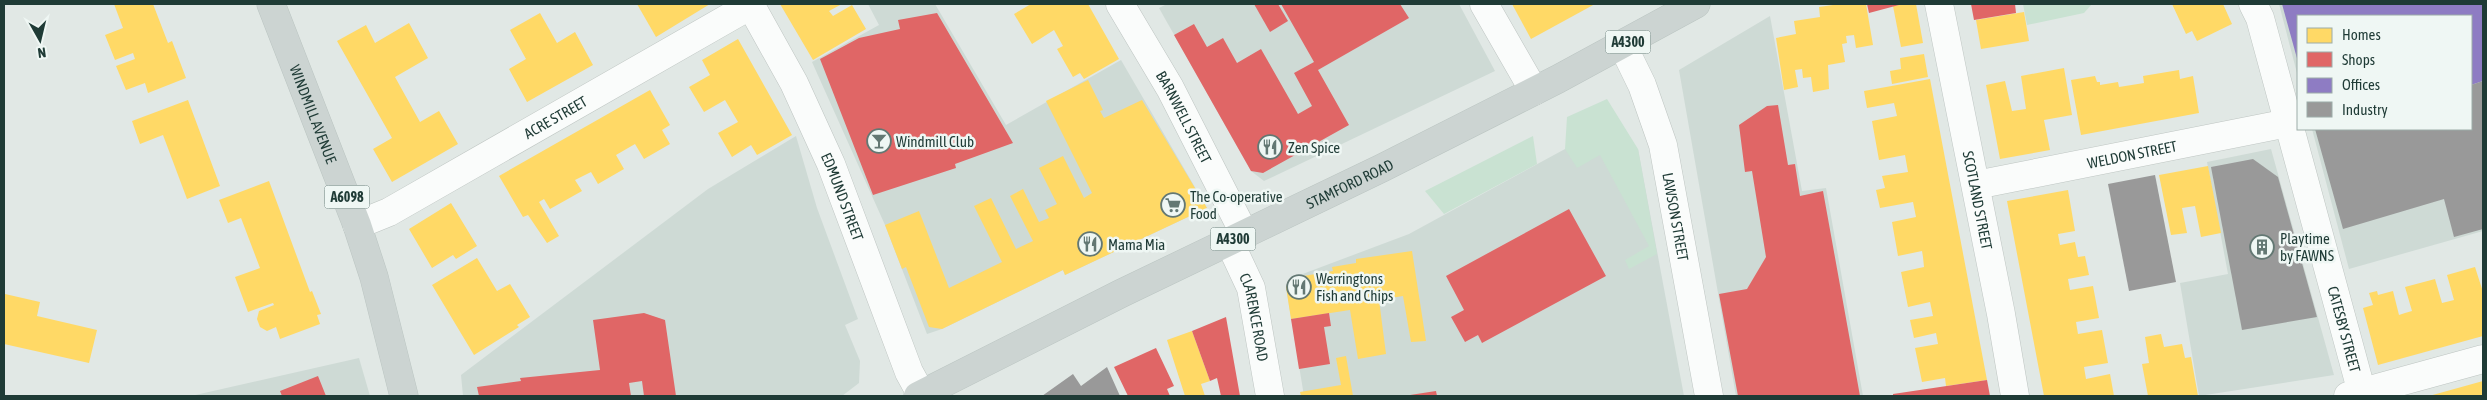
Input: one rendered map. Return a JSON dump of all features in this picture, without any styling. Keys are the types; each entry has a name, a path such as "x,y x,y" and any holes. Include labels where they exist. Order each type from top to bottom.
{"main road":[{"name":"WINDMILL AVENUE","path":"271,4 357,224 374,277 404,396"},
{"name":"STAMFORD ROAD","path":"919,395 1237,237 1344,187 1534,91 1696,4"}],"street":[{"name":"ACRE STREET","path":"357,224 389,212 751,4"},
{"name":"EDMUND STREET","path":"751,4 794,84 831,164 919,395"},
{"name":"BARNWELL STREET","path":"1120,4 1170,88 1237,237"},
{"path":"1484,4 1534,91"},
{"name":"SCOTLAND STREET","path":"1939,4 1976,185 2015,396"},
{"name":"CATESBY STREET","path":"2254,4 2260,18 2288,123 2355,395"},
{"name":"LAWSON STREET","path":"1622,44 1642,85 1662,145 1709,396"},
{"name":"WELDON STREET","path":"1976,185 2288,123"},
{"name":"CLARENCE ROAD","path":"1237,237 1251,288 1270,396"},
{"path":"2355,395 2483,359"}],"shaded area":[{"path":"868,4 935,4 1006,125 1121,60 1207,208 1065,275 1063,270 942,329 927,334 885,225 812,62 879,25"},
{"path":"1167,4 1459,4 1495,71 1264,181 1251,171 1159,8"},
{"path":"2279,4 2483,4 2483,231 2349,269 2312,130 2472,130 2472,15 2297,15 2297,73"},
{"path":"1770,16 1802,191 1826,188 1863,396 1736,396 1679,70"},
{"path":"796,136 817,208 858,319 845,325 860,361 859,383 842,396 463,396 461,375 708,189"},
{"path":"1565,149 1638,149 1684,396 1304,396 1286,287 1292,278 1409,234"},
{"path":"2271,149 2334,375 2199,396 2180,283 2228,274 2207,162"},
{"path":"359,358 370,396 191,396"}],"green space":[{"path":"2023,4 2092,4 2084,13 2027,25"},
{"path":"1607,99 1638,149 1657,254 1629,269 1625,260 1649,246 1600,155 1577,168 1565,149 1567,117"},
{"path":"1533,136 1537,164 1444,214 1425,191"}],"building: Homes":[{"path":"114,4 153,4 168,43 172,41 186,78 148,93 145,83 126,90 116,66 135,59 133,53 115,60 105,35 123,28"},
{"path":"637,4 710,4 656,37"},
{"path":"780,4 842,4 829,11 833,16 852,5 866,29 813,60"},
{"path":"1031,4 1088,4 1119,59 1084,79 1080,73 1073,77 1057,49 1063,46 1054,30 1032,44 1014,14"},
{"path":"1512,4 1595,4 1531,39"},
{"path":"1840,4 1866,4 1873,45 1856,48 1854,35 1846,36 1847,43 1842,44 1845,62 1828,65 1829,89 1813,92 1811,77 1803,78 1802,69 1795,70 1798,87 1784,90 1776,38 1796,34 1794,21 1820,17 1819,7"},
{"path":"1916,4 1923,43 1901,47 1893,6"},
{"path":"2172,4 2223,4 2232,24 2197,41 2192,31 2186,34"},
{"path":"2024,12 2029,41 1981,49 1976,20"},
{"path":"540,13 557,43 575,32 593,65 527,102 509,69 526,59 510,30"},
{"path":"409,23 428,58 395,77 420,122 439,111 458,144 392,182 373,149 392,138 337,41 366,25 375,43"},
{"path":"738,39 792,135 757,155 751,145 732,157 718,133 738,122 725,100 704,112 689,87 710,75 702,60"},
{"path":"1924,54 1928,77 1892,84 1890,71 1901,69 1900,58"},
{"path":"2064,68 2072,115 2044,120 2050,150 2000,159 1986,85 2005,81 2012,111 2026,109 2021,76"},
{"path":"2179,70 2180,79 2193,76 2199,113 2081,135 2071,80 2095,76 2100,85 2118,82 2119,87 2144,83 2143,76"},
{"path":"1930,79 1987,380 1946,386 1945,378 1922,382 1915,348 1938,344 1936,333 1914,338 1910,320 1933,316 1930,302 1908,307 1901,272 1924,267 1922,251 1898,256 1892,222 1916,217 1913,202 1880,208 1876,190 1885,188 1882,176 1908,172 1905,155 1879,160 1872,121 1897,116 1894,103 1867,108 1864,91"},
{"path":"1088,80 1103,110 1100,111 1104,118 1142,100 1207,208 1065,275 1063,270 942,329 929,327 906,267 902,269 885,225 919,211 949,288 1002,262 974,206 991,198 1016,249 1033,241 1010,196 1023,189 1039,222 1049,218 1045,210 1057,204 1039,168 1063,156 1084,198 1092,193 1046,101"},
{"path":"650,90 670,125 662,130 670,144 644,159 635,144 616,155 624,169 598,184 591,172 575,180 582,191 550,209 544,199 539,202 559,236 547,243 528,215 523,217 499,176"},
{"path":"188,100 220,186 187,199 163,135 140,144 132,121"},
{"path":"2208,166 2221,233 2201,237 2195,206 2182,208 2187,233 2171,235 2159,175"},
{"path":"269,181 310,292 312,291 321,314 317,315 320,324 280,339 276,327 267,331 260,327 257,319 259,311 274,305 273,303 248,312 235,277 260,268 241,218 228,223 219,200"},
{"path":"2068,190 2075,231 2058,234 2060,245 2075,242 2078,257 2085,256 2089,275 2068,279 2070,290 2093,286 2099,318 2076,322 2078,334 2102,330 2108,363 2084,367 2086,379 2110,374 2114,396 2044,396 2007,201"},
{"path":"451,203 477,246 456,259 453,255 432,268 409,229"},
{"path":"1412,251 1426,341 1411,342 1403,296 1379,300 1386,354 1358,359 1350,310 1291,319 1286,287 1292,278 1333,271 1332,267 1356,263 1356,259"},
{"path":"477,258 497,291 510,284 530,317 517,325 519,327 474,355 432,285"},
{"path":"2475,267 2483,292 2483,336 2378,365 2363,308 2373,305 2369,293 2377,291 2378,295 2393,291 2399,315 2412,311 2405,287 2435,279 2442,303 2454,300 2447,275"},
{"path":"5,294 40,302 37,316 97,330 89,363 4,344"},
{"path":"1192,331 1210,381 1201,384 1205,396 1185,396 1167,340"},
{"path":"2161,334 2164,347 2182,344 2185,358 2191,357 2198,396 2148,396 2142,364 2149,363 2145,337"},
{"path":"1346,356 1353,396 1301,396 1300,392 1341,385 1336,358"},
{"path":"2483,381 2483,396 2429,396"}],"building: Shops":[{"path":"1254,4 1278,4 1288,21 1270,32"},
{"path":"1281,4 1400,4 1409,18 1318,70 1349,125 1263,173 1251,171 1174,35 1194,24 1207,47 1223,38 1237,63 1261,49 1298,114 1312,106 1294,73 1314,62"},
{"path":"1867,4 1899,4 1899,5 1869,13"},
{"path":"1971,4 2015,4 2016,13 1974,20"},
{"path":"937,13 1013,143 955,164 956,168 873,195 820,59 859,38 900,29 898,20"},
{"path":"1778,105 1788,165 1795,164 1800,196 1823,191 1860,396 1738,396 1719,294 1747,289 1766,257 1752,171 1745,172 1739,125 1767,106"},
{"path":"1569,209 1606,276 1482,343 1478,335 1465,342 1451,317 1464,310 1446,276"},
{"path":"644,313 665,320 676,396 644,396 642,381 629,383 631,396 479,396 477,387 521,381 520,378 600,370 593,320"},
{"path":"1329,313 1331,326 1324,327 1330,364 1299,369 1291,319"},
{"path":"1226,317 1240,396 1221,396 1217,378 1210,381 1192,331"},
{"path":"1156,348 1174,386 1167,389 1170,396 1128,396 1114,367"},
{"path":"318,376 326,396 282,396 280,391"},
{"path":"1987,380 1990,396 1893,396 1893,394"},
{"path":"1436,391 1437,396 1410,396 1410,395"}],"building: Offices":[{"path":"2282,4 2483,4 2483,81 2472,85 2472,15 2297,15 2297,58"}],"building: Industry":[{"path":"2483,81 2483,229 2454,237 2444,199 2343,229 2315,130 2472,130 2472,85"},
{"name":"Playtime by FAWNS","path":"2253,159 2278,177 2317,317 2242,330 2211,167"},
{"path":"2155,175 2176,282 2129,291 2108,184"},
{"path":"1107,367 1120,396 1042,396 1073,374 1081,386"}],"place":[{"name":"Windmill Club","path":"879,141"},
{"name":"Zen Spice","path":"1270,147"},
{"name":"The Co-operative Food","path":"1173,205"},
{"name":"Mama Mia","path":"1090,244"},
{"name":"Playtime by FAWNS","path":"2262,247"},
{"name":"Werringtons Fish and Chips","path":"1299,287"}]}
